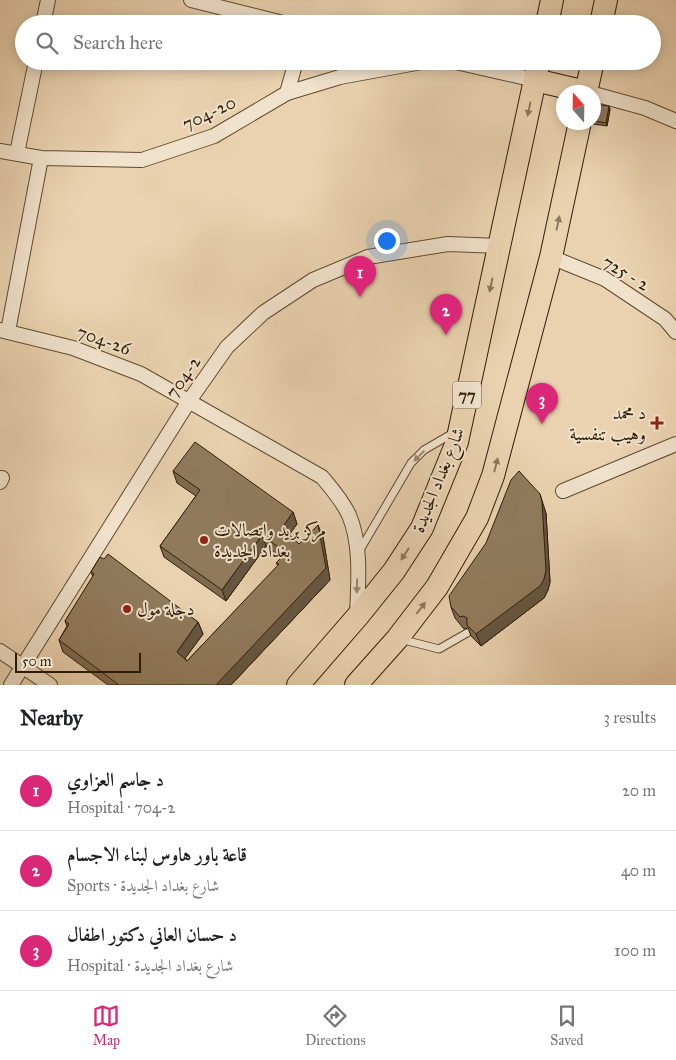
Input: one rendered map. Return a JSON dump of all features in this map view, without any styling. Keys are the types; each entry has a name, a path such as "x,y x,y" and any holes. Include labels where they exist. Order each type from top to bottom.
{"main road":[{"path":"549,15 552,0"},
{"path":"603,15 606,0"},
{"path":"588,85 591,70"},
{"path":"537,71 570,85"},
{"name":"شارع بغداد الجديدة","path":"298,685 357,618 394,570 422,528 457,442 537,71"},
{"path":"356,685 397,638 437,587 477,518 493,476 551,257 578,130"}],"street":[{"path":"46,15 48,0"},
{"path":"191,0 251,15"},
{"path":"17,153 34,70"},
{"path":"287,93 293,70"},
{"name":"704-20","path":"0,152 41,158 142,160 214,136 287,93 340,77 378,70"},
{"path":"601,96 645,108 676,121"},
{"path":"4,331 41,158"},
{"name":"704-2","path":"11,685 189,401 227,347 263,314 313,280 368,257 448,244 500,246"},
{"name":"725 - 2","path":"551,257 605,279 665,319 676,332"},
{"name":"704-26","path":"4,331 73,348 142,374 322,477 338,496 349,515 358,555 357,618"},
{"path":"563,491 676,444"},
{"path":"0,478 2,478 0,482"},
{"path":"0,651 50,685"}],"lane":[{"path":"358,555 362,545 411,464 424,450 459,430"},
{"path":"397,638 439,649 467,633"}],"building":[{"path":"601,105 609,106 606,123 601,122"},
{"path":"195,442 293,512 282,528 299,544 318,525 326,568 216,685 119,685 59,640 69,624 65,621 94,574 91,572 100,557 104,559 108,554 198,622 177,652 187,661 279,564 276,563 286,553 262,535 222,590 160,546 200,490 173,471"},
{"path":"519,471 540,494 542,502 546,570 544,579 540,586 476,634 467,625 467,618 460,617 451,607 449,596 486,543 511,480"}],"place":[{"name":"د جاسم العزاوي","path":"360,297"},
{"name":"قاعة باور هاوس لبناء الاجسام","path":"446,335"},
{"name":"د محمد وهيب تنفسية","path":"657,423"},
{"name":"د حسان العاني دكتور اطفال","path":"542,424"},
{"name":"مركز بريد واتصالات بغداد الجديدة","path":"204,540"},
{"name":"دجلة مول","path":"127,609"}]}
